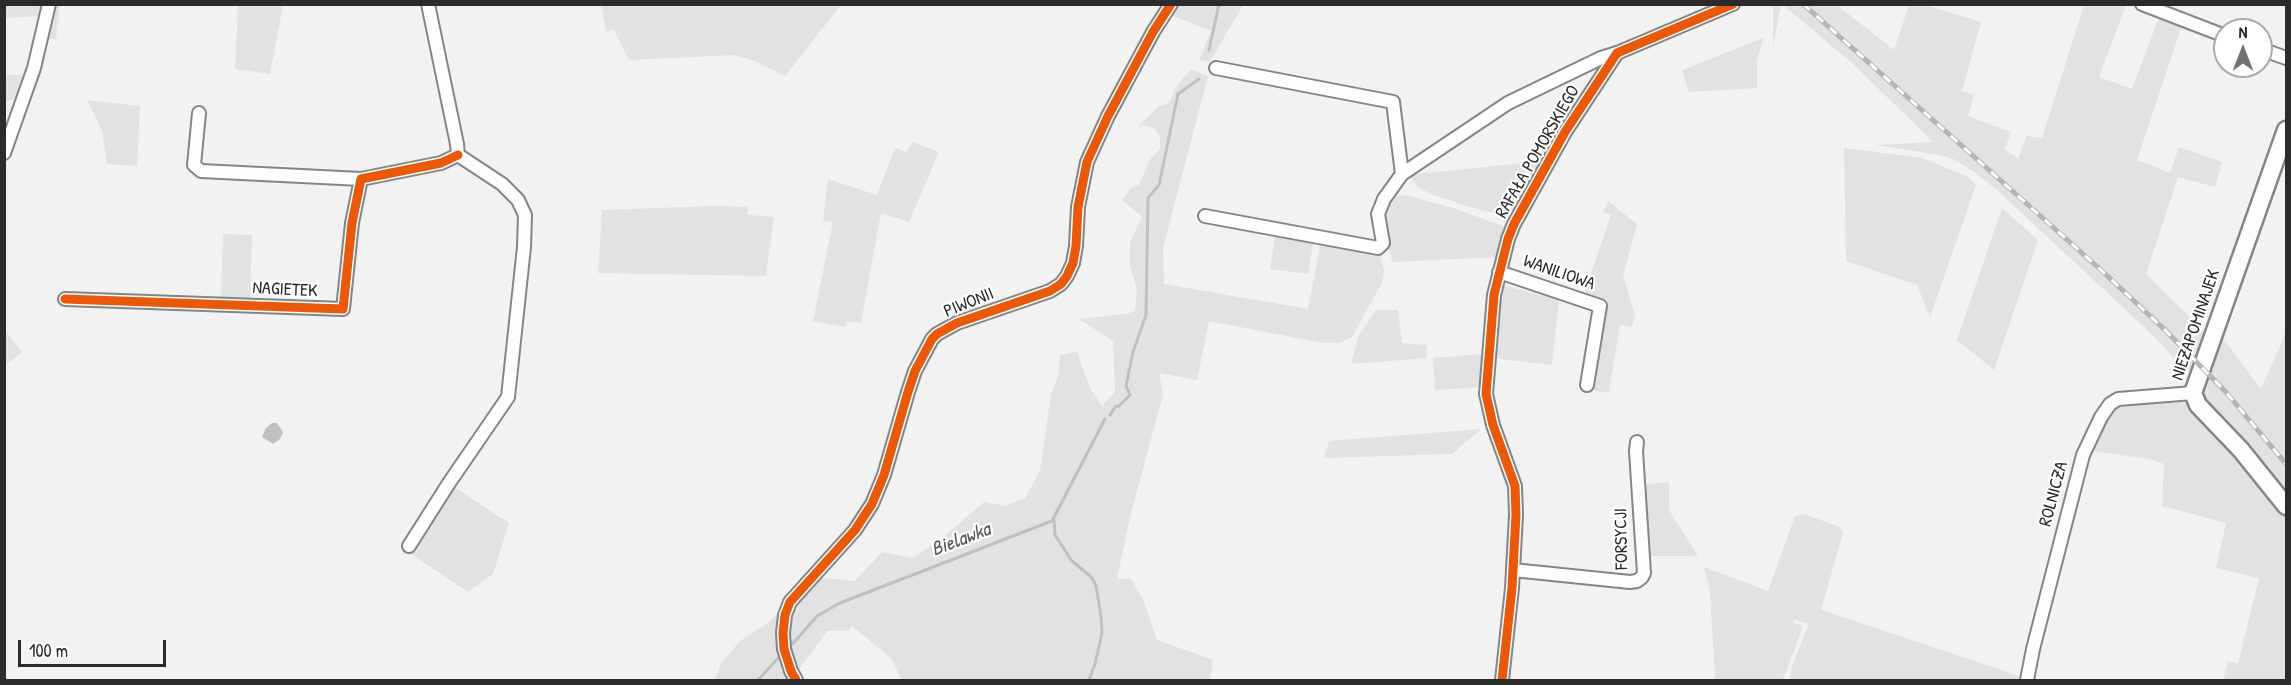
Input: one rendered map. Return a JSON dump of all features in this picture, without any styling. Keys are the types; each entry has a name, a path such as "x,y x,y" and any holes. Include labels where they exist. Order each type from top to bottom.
{"street":[{"path":"4,153 34,68 49,4"},
{"path":"428,4 458,155"},
{"name":"PIWONII","path":"796,681 784,649 785,615 790,602 855,530 872,504 884,475 915,371 932,339 957,323 1050,291 1061,284 1067,276 1076,246 1078,207 1087,162 1108,116 1153,32 1171,4"},
{"name":"RAFAŁA POMORSKIEGO","path":"1204,216 1378,248 1383,243 1378,214 1384,199 1402,174 1508,103 1601,58 1733,4"},
{"path":"2142,4 2213,31"},
{"name":"RAFAŁA POMORSKIEGO","path":"1502,681 1516,515 1515,486 1493,424 1486,394 1494,295 1514,224 1565,132 1617,53"},
{"path":"1216,68 1393,102 1402,174"},
{"path":"200,113 194,165 201,171 361,179 441,163 458,155"},
{"name":"NIEZAPOMINAJEK","path":"2286,130 2193,393 2198,405 2241,450 2286,506"},
{"path":"409,546 508,397 524,247 525,215 518,200 502,184 458,155"},
{"name":"NAGIETEK","path":"65,299 343,309 351,232 361,179"},
{"name":"WANILIOWA","path":"1499,272 1600,306 1587,385"},
{"name":"ROLNICZA","path":"2027,681 2036,637 2083,455 2101,417 2110,404 2118,399 2193,393"},
{"name":"FORSYCJI","path":"1513,570 1630,582 1642,578 1644,573 1637,442"}],"shaded area":[{"path":"601,4 841,5 785,76 752,60 734,55 629,60 614,30 606,31"},
{"path":"5,5 44,5 42,16 5,18"},
{"path":"52,5 60,5 56,39 46,38"},
{"path":"238,5 283,5 270,74 235,69"},
{"path":"1175,5 1243,5 1210,62 1199,60 1211,31 1168,14"},
{"path":"1772,5 1781,5 1773,46 1773,10"},
{"path":"1783,5 1837,5 1894,50 1909,5 1926,5 1981,22 1962,91 1974,95 1968,116 2011,132 2005,149 2018,159 2027,136 2042,138 2084,5 2126,5 2099,77 2132,89 2159,17 2182,25 2137,160 2170,173 2179,147 2222,162 2215,187 2178,177 2146,274 2205,332 2208,332 2191,371 2184,364 2178,368 2160,342 1997,190 1974,172 1953,159 1940,155 1876,145 1933,142 1853,64"},
{"path":"1763,38 1757,62 1757,88 1689,92 1682,70"},
{"path":"1191,69 1208,76 1163,248 1164,284 1308,309 1321,241 1381,256 1384,271 1382,283 1351,338 1339,343 1323,343 1209,321 1197,380 1159,373 1163,395 1130,517 1117,579 1131,579 1143,599 1157,640 1213,660 1210,680 901,680 892,659 852,626 848,631 827,631 795,675 790,662 787,616 815,577 855,581 882,552 913,558 940,540 984,502 1006,506 1025,498 1040,471 1051,394 1058,377 1060,355 1077,352 1090,388 1102,406 1115,392 1113,341 1079,319 1135,311 1137,289 1130,266 1130,242 1142,217 1122,200 1131,188 1139,185 1151,158 1160,149 1160,137 1155,129 1144,125 1138,127 1159,106 1169,103 1178,84"},
{"path":"5,75 22,75 25,79 18,98 5,102"},
{"path":"87,100 140,106 137,166 107,164 102,131"},
{"path":"913,142 939,152 909,222 881,213 861,323 846,321 845,327 813,321 833,222 823,221 828,179 877,195 895,148 906,152"},
{"path":"1844,148 1923,158 1966,176 1976,185 1930,317 1917,285 1846,261"},
{"path":"1542,161 1516,209 1509,213 1499,214 1479,210 1434,195 1419,188 1408,175"},
{"path":"1400,195 1456,209 1508,228 1499,257 1393,262 1382,218 1390,199"},
{"path":"1608,201 1637,224 1623,276 1635,315 1632,327 1620,325 1609,393 1589,390 1605,305 1590,297 1585,291 1611,215 1603,212"},
{"path":"747,207 748,215 774,217 766,276 598,273 602,210"},
{"path":"2002,208 2038,240 1994,370 1957,340"},
{"path":"1276,232 1314,239 1308,274 1270,269"},
{"path":"223,234 252,235 250,301 221,301"},
{"path":"1499,284 1559,300 1552,365 1493,358"},
{"path":"1376,310 1398,310 1402,343 1427,345 1426,358 1351,364 1358,337"},
{"path":"5,330 22,352 4,366"},
{"path":"2286,332 2286,498 2207,407 2199,385 2223,338 2261,389"},
{"path":"1482,354 1481,387 1435,390 1433,358"},
{"path":"2174,399 2186,404 2222,440 2269,493 2286,517 2286,680 2223,680 2228,661 2238,664 2259,578 2216,568 2226,523 2162,506 2164,464 2150,459 2092,451 2102,423 2110,410 2119,403"},
{"path":"272,423 277,423 283,432 280,439 273,444 262,437 266,428"},
{"path":"1481,429 1452,454 1324,458 1329,441"},
{"path":"1669,482 1669,510 1698,556 1646,556 1642,485"},
{"path":"454,487 509,523 493,574 468,592 410,553"},
{"path":"1805,514 1839,527 1843,533 1821,610 2019,676 2022,680 1789,680 1792,666 1809,624 1794,619 1793,623 1801,625 1802,629 1783,680 1715,680 1710,592 1704,567 1768,591 1795,516"},
{"path":"786,607 791,680 715,680 721,663 740,641"}],"waterway":[{"name":"Bielawka","path":"1209,50 1219,4"},
{"name":"Bielawka","path":"1110,415 1115,407 1130,395 1126,386 1133,352 1146,315 1148,198 1159,185 1178,94 1199,79"},
{"name":"Bielawka","path":"789,648 817,616 840,603 1052,521 1105,419"},
{"path":"1054,520 1055,535 1071,560 1092,578 1096,586 1102,633 1089,680"},
{"name":"Bielawka","path":"758,680 782,654"}],"railway":[{"path":"1803,4 2165,330 2225,391 2286,464"}],"cycle path":[{"path":"796,680 784,649 785,615 790,602 855,530 872,504 884,475 915,371 932,339 957,323 1050,291 1061,284 1067,276 1073,263 1076,246 1078,207 1087,162 1108,116 1153,32 1171,4"},
{"path":"1502,680 1512,588 1516,515 1515,486 1493,425 1486,394 1494,295 1508,239 1565,132 1617,53 1733,4"},
{"path":"65,299 343,309 352,223 361,179 441,163 458,155"}]}
